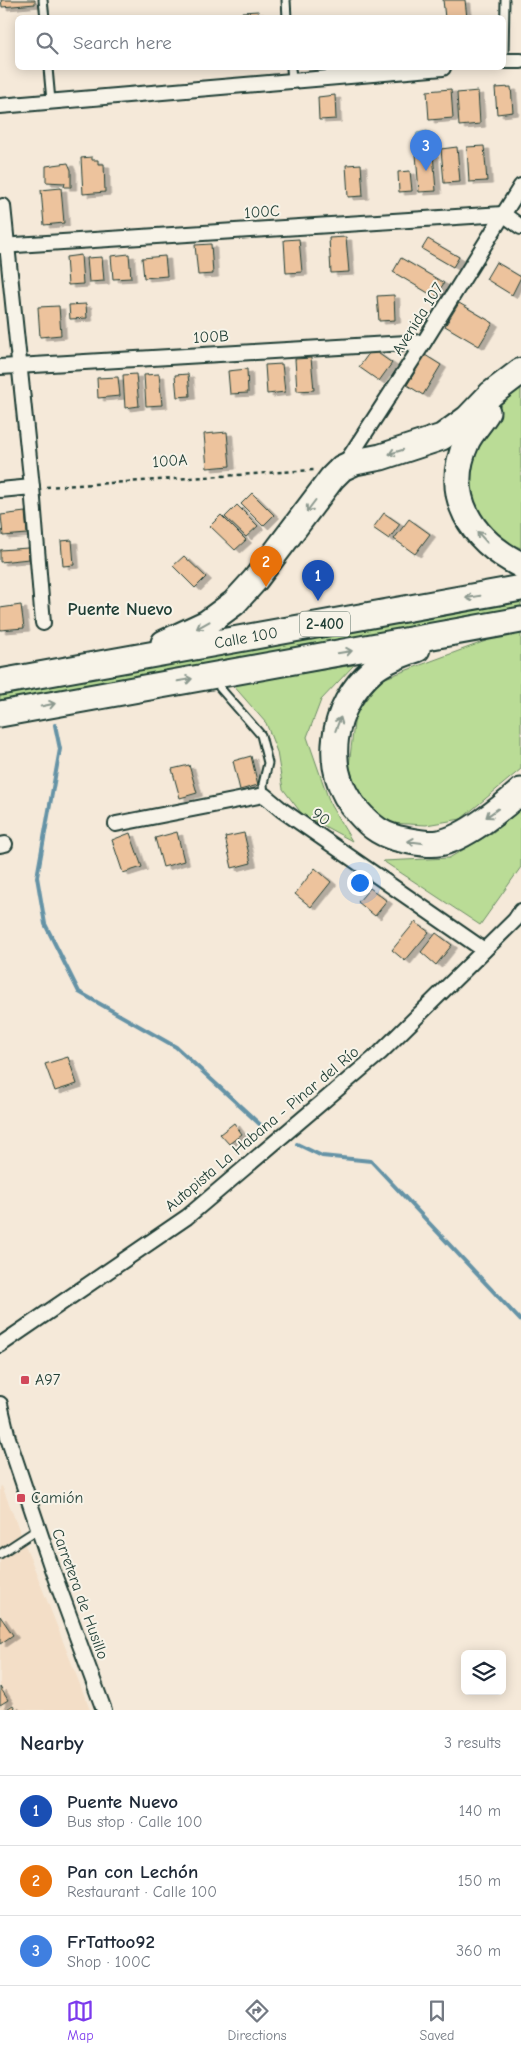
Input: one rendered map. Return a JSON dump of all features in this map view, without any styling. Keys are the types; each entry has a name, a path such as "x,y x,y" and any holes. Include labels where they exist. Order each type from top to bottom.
{"highway":[{"path":"129,660 207,623 234,603 260,574 332,478 342,468 355,462 381,457 442,437 468,418 491,394 521,371"},
{"path":"521,380 497,399 468,440 458,466 458,490 466,514 481,538 504,557 521,565"},
{"name":"Calle 100","path":"0,682 521,588"},
{"name":"Calle 100","path":"0,714 521,620"},
{"path":"491,626 398,655 373,670 350,696 336,728 333,746 334,764 340,784 350,803 365,820 380,833 419,843 439,843 463,835 521,791"}],"street":[{"path":"506,62 521,61"},
{"path":"0,106 291,74 392,70"},
{"name":"Avenida 107","path":"342,468 424,342 521,186"},
{"path":"3,206 3,246 20,365 43,623"},
{"path":"503,214 521,227"},
{"name":"100C","path":"3,246 503,214"},
{"name":"100B","path":"0,367 424,342"},
{"path":"0,490 32,487"},
{"path":"116,824 264,795"},
{"name":"90","path":"264,795 282,810 484,950"},
{"name":"Autopista La Habana - Pinar del Río","path":"0,1345 187,1217 380,1053 521,911"},
{"name":"Carretera de Husillo","path":"0,1404 8,1438 38,1529 104,1710"}],"lane":[{"path":"43,0 45,15"},
{"path":"286,0 287,15"},
{"path":"505,0 505,15"},
{"path":"48,70 51,101"},
{"path":"220,688 261,734 268,763 263,784 264,795"},
{"path":"0,1554 38,1529"}],"path":[{"name":"100A","path":"32,487 342,468"}],"shaded area":[{"path":"2,1486 90,1710 0,1710 0,1487"}],"green space":[{"path":"521,388 521,548 497,539 478,517 468,492 467,466 483,430 503,402"},
{"path":"521,595 521,613 0,706 0,689"},
{"path":"521,633 521,769 461,819 426,825 390,823 361,800 349,766 355,715 380,680 491,639"},
{"path":"354,665 321,700 307,737 331,806 352,841 302,814 283,789 277,752 266,723 232,684"},
{"path":"521,809 521,867 480,925 383,861 449,858 492,833"}],"water":[{"path":"427,131 433,134 434,143 438,146 435,150 429,151 426,147 416,148 415,139 417,133"}],"building":[{"path":"1,0 35,0 35,4 2,7"},
{"path":"443,0 465,0 467,15 445,15"},
{"path":"258,11 258,15 242,15 242,12"},
{"path":"511,87 513,112 497,114 495,88"},
{"path":"451,89 453,118 429,120 427,91"},
{"path":"478,91 480,124 459,126 457,93"},
{"path":"335,95 336,119 319,120 318,97"},
{"path":"484,146 487,181 469,182 467,147"},
{"path":"457,147 460,182 444,183 441,149"},
{"path":"433,153 436,191 419,192 416,154"},
{"path":"92,157 92,160 98,160 98,164 104,164 105,192 83,194 81,158"},
{"path":"68,163 71,170 71,187 64,187 65,183 46,182 46,166"},
{"path":"361,164 363,196 348,197 346,165"},
{"path":"410,171 412,191 399,192 398,172"},
{"path":"61,188 64,223 44,225 41,190"},
{"path":"346,237 349,272 331,273 329,238"},
{"path":"299,239 302,272 286,273 284,240"},
{"path":"428,239 459,257 453,267 422,249"},
{"path":"211,244 213,274 198,275 195,245"},
{"path":"129,254 131,278 113,279 111,256"},
{"path":"81,255 83,284 68,285 66,257"},
{"path":"165,256 167,276 144,278 142,258"},
{"path":"102,257 104,281 89,282 87,258"},
{"path":"401,258 444,283 435,297 393,272"},
{"path":"496,262 521,277 512,295 486,279"},
{"path":"394,295 395,320 379,321 377,296"},
{"path":"459,303 493,323 479,346 445,326"},
{"path":"86,304 87,318 70,319 69,305"},
{"path":"59,306 61,335 40,337 38,307"},
{"path":"372,349 392,363 379,381 359,367"},
{"path":"425,355 441,365 423,395 407,385"},
{"path":"311,358 314,390 297,391 295,359"},
{"path":"282,364 285,392 267,394 265,365"},
{"path":"247,369 248,393 230,394 228,371"},
{"path":"136,374 139,406 125,408 123,375"},
{"path":"159,374 162,405 146,406 144,375"},
{"path":"188,374 190,396 177,397 175,375"},
{"path":"118,377 120,396 98,398 97,378"},
{"path":"227,432 230,466 207,468 204,434"},
{"path":"252,493 274,515 263,526 241,504"},
{"path":"237,505 258,526 246,537 225,517"},
{"path":"25,512 27,534 3,536 1,515"},
{"path":"384,513 400,524 389,539 373,528"},
{"path":"221,515 246,540 235,550 210,526"},
{"path":"409,519 430,534 415,554 394,539"},
{"path":"72,540 74,565 63,566 61,541"},
{"path":"28,548 29,559 0,562 0,550"},
{"path":"184,556 206,577 195,588 173,566"},
{"path":"21,605 24,628 0,630 0,608"},
{"path":"251,756 258,785 240,790 233,761"},
{"path":"189,765 197,793 180,798 172,769"},
{"path":"177,832 184,861 163,867 155,838"},
{"path":"130,833 142,867 123,873 112,840"},
{"path":"244,833 251,863 232,868 225,837"},
{"path":"315,868 331,882 311,907 295,894"},
{"path":"370,888 387,901 375,916 358,902"},
{"path":"415,922 429,932 405,961 392,950"},
{"path":"436,933 452,945 436,965 421,952"},
{"path":"68,1057 77,1084 55,1091 45,1064"},
{"path":"234,1123 242,1134 229,1144 220,1134"},
{"path":"0,1616 13,1635 0,1644"},
{"path":"0,1687 8,1700 0,1705"},
{"path":"13,1705 16,1710 5,1710"}],"waterway":[{"path":"55,725 60,749 37,877 45,924 79,992 176,1047 266,1130"},
{"path":"297,1144 322,1156 371,1161 521,1321"}],"place":[{"name":"FrTattoo92","path":"426,171"},
{"name":"Pan con Lechón","path":"266,587"},
{"name":"Puente Nuevo","path":"318,601"},
{"name":"A97","path":"25,1380"},
{"name":"Camión","path":"21,1498"}],"district":[{"name":"Puente Nuevo","path":"120,609"}]}
